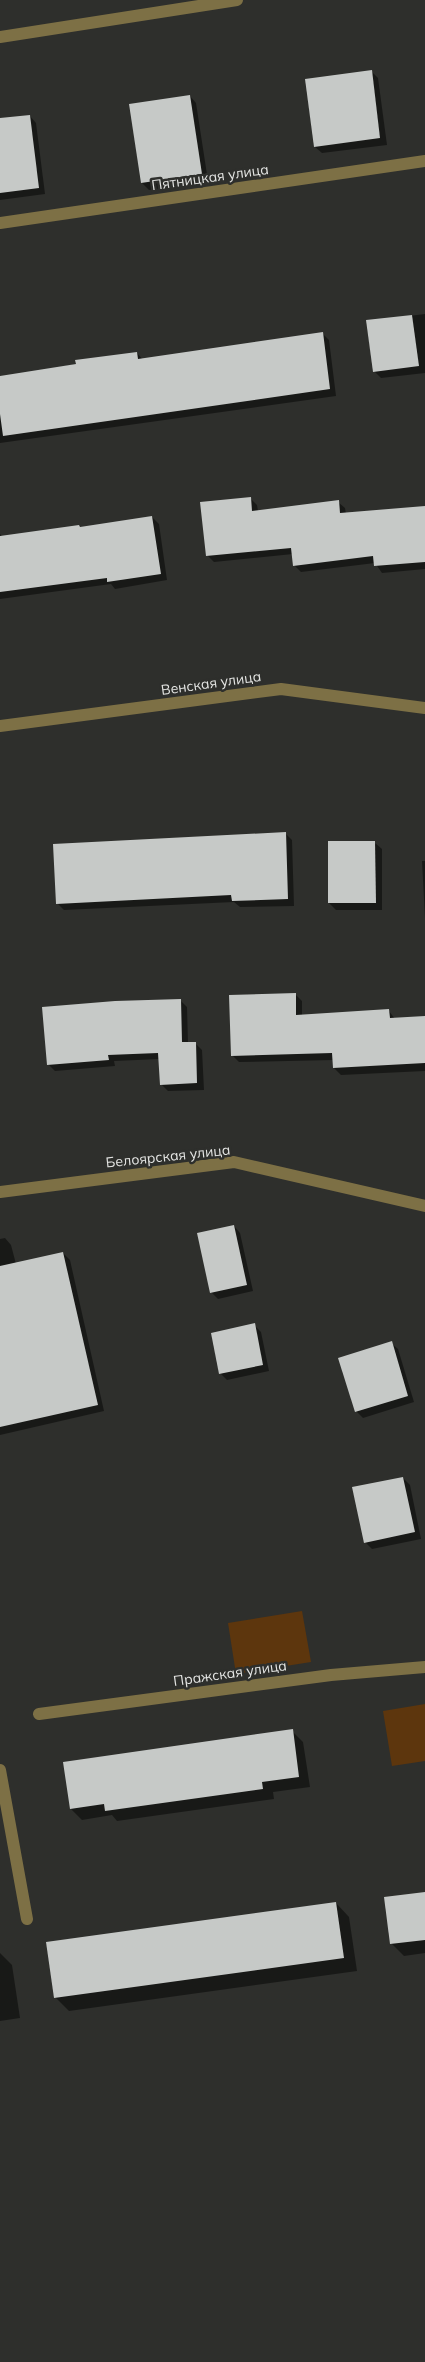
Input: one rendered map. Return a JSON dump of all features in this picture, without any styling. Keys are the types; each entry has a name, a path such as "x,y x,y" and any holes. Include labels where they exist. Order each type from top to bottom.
{"street":[{"path":"0,37 237,0"},
{"name":"Пятницкая улица","path":"0,223 425,161"},
{"name":"Венская улица","path":"0,726 280,689 425,708"},
{"name":"Белоярская улица","path":"0,1192 234,1162 425,1206"},
{"name":"Пражская улица","path":"39,1714 347,1673 425,1667"},
{"path":"0,1770 26,1919"}],"shaded area":[{"path":"302,1611 311,1662 236,1674 228,1623"},
{"path":"425,1704 425,1761 392,1766 383,1711"}],"building":[{"path":"372,70 380,138 314,147 305,79"},
{"path":"190,95 202,174 141,183 129,104"},
{"path":"30,115 39,188 0,193 0,118"},
{"path":"412,315 419,366 373,372 366,320"},
{"path":"323,332 330,389 3,436 0,414 0,376 76,364 75,360 137,352 138,359"},
{"path":"251,497 252,511 339,500 340,513 425,506 425,562 374,566 373,556 293,566 291,548 206,556 200,502"},
{"path":"152,516 161,574 107,582 107,578 0,592 0,536 79,525 80,527"},
{"path":"286,832 288,899 232,901 231,895 56,904 53,844"},
{"path":"328,841 375,841 376,903 328,903"},
{"path":"296,993 296,1015 389,1009 390,1018 425,1016 425,1063 333,1068 332,1053 231,1056 229,995"},
{"path":"181,999 182,1042 196,1042 197,1083 160,1085 158,1053 108,1055 109,1060 47,1065 42,1007 115,1001"},
{"path":"234,1225 247,1285 210,1293 197,1233"},
{"path":"63,1252 98,1405 0,1427 0,1266"},
{"path":"255,1323 263,1365 219,1374 211,1333"},
{"path":"392,1341 408,1396 355,1412 338,1358"},
{"path":"403,1477 415,1532 364,1543 352,1487"},
{"path":"293,1729 299,1777 262,1782 263,1789 105,1811 104,1804 70,1809 63,1762"},
{"path":"425,1892 425,1940 390,1944 384,1897"},
{"path":"336,1902 344,1958 54,1998 46,1942"}]}
